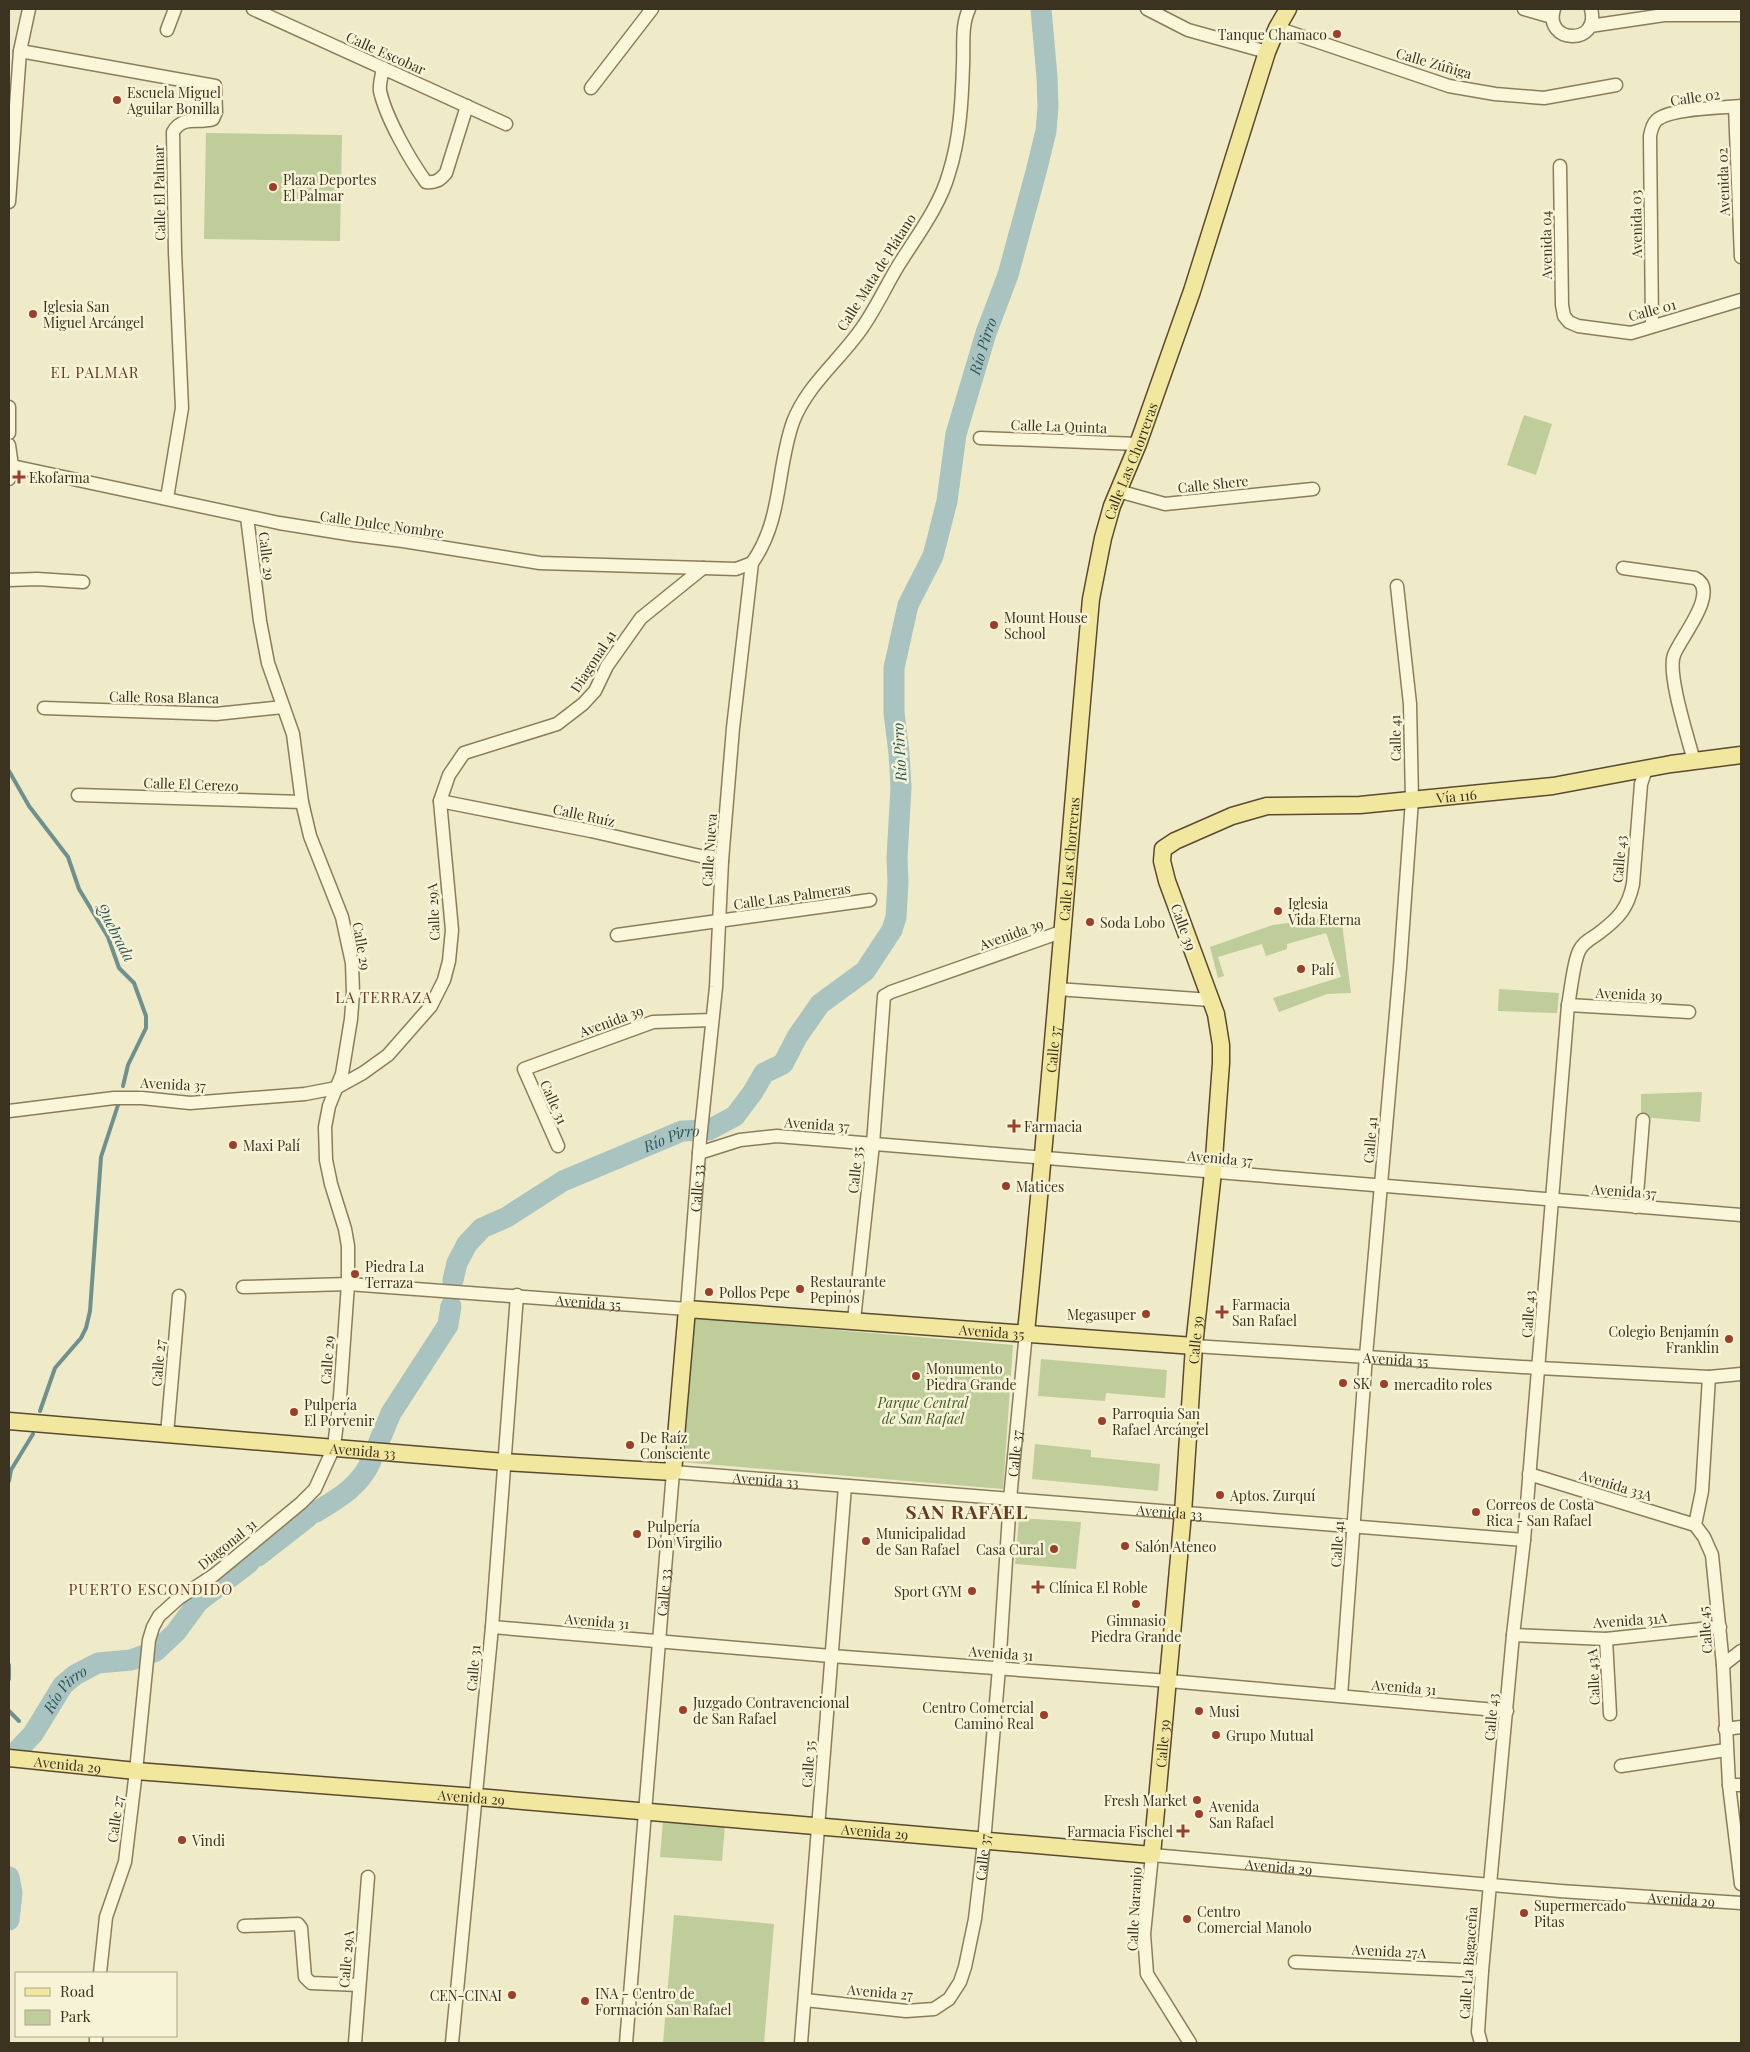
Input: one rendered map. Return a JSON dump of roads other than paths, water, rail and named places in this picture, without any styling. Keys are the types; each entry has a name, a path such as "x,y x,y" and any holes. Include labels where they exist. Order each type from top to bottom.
{"main road":[{"name":"Calle Las Chorreras","path":"1061,932 1091,599 1103,538 1118,491 1138,444 1192,291 1267,52 1277,28 1288,9"},
{"name":"Vía 116","path":"1175,841 1232,816 1267,806 1360,805 1553,786 1694,761 1741,755"},
{"name":"Calle 39","path":"1152,1855 1169,1680 1194,1346 1212,1172 1221,1045 1219,1027 1211,1000 1167,881 1162,861 1163,850 1175,841"},
{"name":"Calle 37","path":"1026,1332 1044,1159 1061,932"},
{"name":"Avenida 35","path":"687,1309 1026,1332 1194,1346"},
{"name":"Calle 33","path":"673,1472 687,1309"},
{"name":"Avenida 33","path":"9,1421 506,1462 673,1472"},
{"name":"Avenida 29","path":"9,1758 136,1771 477,1797 645,1813 1152,1855"}],"street":[{"path":"9,202 20,51 29,9"},
{"path":"167,30 175,9"},
{"name":"Calle Escobar","path":"253,9 506,124"},
{"path":"591,88 652,9"},
{"name":"Calle Mata de Plátano","path":"752,562 762,548 773,519 791,432 800,406 812,388 862,328 933,210 949,174 956,138 963,67 964,25 969,9"},
{"path":"1147,9 1188,30 1267,52"},
{"path":"1524,9 1553,13 1557,29 1568,36 1581,35 1590,26 1593,21 1591,9"},
{"path":"1590,26 1671,12 1741,15"},
{"name":"Calle Zúñiga","path":"1277,28 1449,86 1495,94 1544,98 1616,85"},
{"name":"Calle El Palmar","path":"20,51 215,86 216,112 213,119 186,121 177,125 173,132 175,252 182,408 167,498"},
{"path":"382,68 380,90 389,114 417,169 426,182 440,180 446,173 467,106"},
{"name":"Calle 02","path":"1655,122 1671,113 1738,106"},
{"name":"Avenida 02","path":"1738,106 1741,257"},
{"name":"Avenida 03","path":"1652,326 1650,136 1655,122"},
{"name":"Avenida 04","path":"1560,166 1562,305 1564,316 1569,322"},
{"name":"Calle 01","path":"1569,322 1578,326 1631,333 1741,300"},
{"path":"9,407 9,433"},
{"name":"Calle La Quinta","path":"980,438 1138,444"},
{"path":"9,445 12,466 9,479"},
{"name":"Calle Dulce Nombre","path":"12,466 167,498 247,517 540,563 736,569 752,562"},
{"name":"Calle Shere","path":"1118,491 1165,504 1313,489"},
{"name":"Calle 29","path":"247,517 260,621 268,663 293,734 302,802 310,836 342,917 352,963 353,993 351,1019 342,1074 329,1106 325,1127 326,1160 348,1246 348,1284 334,1447"},
{"name":"Calle Nueva","path":"700,1147 712,1020 733,728 752,562"},
{"name":"Diagonal 41","path":"464,753 557,724 583,704 595,691 607,666 641,618 702,568"},
{"path":"1623,568 1695,578 1702,581 1705,588 1701,605 1683,636 1672,661 1675,685 1694,761"},
{"path":"9,580 37,579 83,582"},
{"name":"Calle 41","path":"1341,1696 1366,1356 1400,967 1412,800 1410,704 1397,586"},
{"name":"Calle Rosa Blanca","path":"44,708 216,714 283,707"},
{"name":"Calle 29A","path":"336,1088 363,1073 388,1055 430,1006 444,980 449,961 452,930 440,801 449,775 464,753"},
{"name":"Calle 43","path":"1489,1885 1524,1540 1568,1005 1579,952 1586,942 1623,912 1630,900 1634,884 1641,784 1646,769"},
{"name":"Calle El Cerezo","path":"78,795 302,802"},
{"name":"Calle Ruíz","path":"440,801 591,831 722,861"},
{"name":"Calle Las Palmeras","path":"618,935 870,900"},
{"name":"Avenida 39","path":"886,994 1061,932"},
{"path":"1057,989 1211,1000"},
{"name":"Calle 35","path":"854,1320 873,1144 883,999 886,994"},
{"name":"Avenida 39","path":"1568,1005 1689,1012"},
{"name":"Avenida 39","path":"524,1069 653,1022 712,1020"},
{"name":"Calle 31","path":"524,1069 558,1146"},
{"name":"Avenida 37","path":"9,1111 114,1098 142,1098 190,1103 305,1094 336,1088"},
{"path":"1636,1207 1643,1120"},
{"name":"Avenida 37","path":"700,1147 761,1137 873,1144 1741,1215"},
{"name":"Calle 33","path":"687,1309 700,1147"},
{"name":"Avenida 35","path":"243,1287 348,1284 518,1295 687,1309"},
{"name":"Calle 31","path":"452,2043 492,1627 518,1295"},
{"name":"Calle 27","path":"167,1434 179,1296"},
{"name":"Calle 37","path":"948,1999 960,1982 975,1919 984,1842 999,1668 1010,1499 1026,1332"},
{"name":"Avenida 35","path":"1194,1346 1709,1377 1741,1374"},
{"path":"1695,1525 1702,1491 1709,1377"},
{"name":"Diagonal 31","path":"146,1666 152,1628 159,1616 179,1598 214,1575 315,1489 334,1447"},
{"name":"Calle 33","path":"626,2043 673,1472"},
{"name":"Avenida 33","path":"673,1472 1524,1540"},
{"name":"Avenida 33A","path":"1528,1474 1695,1525"},
{"name":"Calle 35","path":"801,2043 845,1486"},
{"name":"Calle 45","path":"1695,1525 1704,1537 1712,1555 1723,1665 1726,1750 1735,1785 1741,1884"},
{"name":"Avenida 31A","path":"1513,1635 1606,1639 1720,1626"},
{"name":"Avenida 31","path":"492,1627 831,1656 1169,1680 1507,1711"},
{"name":"Calle 43A","path":"1606,1639 1610,1714"},
{"path":"1723,1665 1741,1651"},
{"name":"Calle 27","path":"100,1972 106,1917 125,1862 146,1666"},
{"path":"1725,1729 1741,1727"},
{"path":"1621,1766 1726,1750"},
{"name":"Avenida 29","path":"1152,1855 1489,1885 1741,1904"},
{"name":"Calle Naranjo","path":"1152,1855 1144,1934 1147,1974 1190,2043"},
{"name":"Calle 29A","path":"354,2043 368,1878"},
{"name":"Calle La Bagaceña","path":"1481,2043 1478,2032 1489,1885"},
{"path":"244,1926 298,1924 302,1928 305,1977 307,1980 311,1983 359,1986"},
{"name":"Avenida 27A","path":"1295,1962 1482,1971"},
{"name":"Avenida 27","path":"805,2000 922,2011 934,2009 948,1999"}],"waterway":[{"name":"Río Pirro","path":"453,1280 457,1263 467,1244 482,1228 507,1217 563,1181 682,1131 709,1130 735,1116 753,1092 764,1073 783,1064 797,1037 820,1004 865,971 892,930 896,917 901,787 894,713 894,668 908,605 933,556 947,501 956,434 986,333 1008,275 1046,131 1048,107 1047,77 1041,9"},
{"name":"Quebrada","path":"9,771 29,806 68,857 79,889 108,937 119,968 134,983 146,1016 146,1028 128,1065 123,1086"},
{"name":"Quebrada","path":"40,1411 55,1368 81,1338 86,1328 90,1311 101,1157 118,1105"},
{"name":"Río Pirro","path":"378,1444 391,1413 448,1325 451,1306"},
{"name":"Quebrada","path":"9,1481 11,1470 33,1434"},
{"name":"Río Pirro","path":"316,1512 348,1491 361,1478 371,1461"},
{"name":"Río Pirro","path":"258,1556 308,1517"},
{"name":"Río Pirro","path":"15,1753 33,1734 63,1685 75,1675 98,1663 131,1660 156,1651 176,1632 198,1602 249,1563"},
{"name":"Quebrada","path":"9,1665 9,1679"},
{"name":"Quebrada","path":"9,1711 19,1721"},
{"name":"Quebrada","path":"26,1734 28,1741"},
{"name":"Río Pirro","path":"9,1877 12,1893 9,1920"}],"place":[{"name":"Tanque Chamaco","path":"1337,34"},
{"name":"Escuela Miguel Aguilar Bonilla","path":"117,100"},
{"name":"Plaza Deportes El Palmar","path":"273,187"},
{"name":"Iglesia San Miguel Arcángel","path":"33,314"},
{"name":"Ekofarma","path":"19,477"},
{"name":"Mount House School","path":"994,625"},
{"name":"Iglesia Vida Eterna","path":"1278,911"},
{"name":"Soda Lobo","path":"1090,922"},
{"name":"Palí","path":"1301,969"},
{"name":"Farmacia","path":"1014,1126"},
{"name":"Maxi Palí","path":"233,1145"},
{"name":"Matices","path":"1006,1186"},
{"name":"Piedra La Terraza","path":"355,1274"},
{"name":"Restaurante Pepinos","path":"800,1289"},
{"name":"Pollos Pepe","path":"709,1292"},
{"name":"Farmacia San Rafael","path":"1222,1312"},
{"name":"Megasuper","path":"1146,1314"},
{"name":"Colegio Benjamín Franklin","path":"1729,1339"},
{"name":"Monumento Piedra Grande","path":"916,1376"},
{"name":"SK","path":"1343,1383"},
{"name":"mercadito roles","path":"1384,1384"},
{"name":"Pulpería El Porvenir","path":"294,1412"},
{"name":"Parroquia San Rafael Arcángel","path":"1102,1421"},
{"name":"De Raíz Consciente","path":"630,1445"},
{"name":"Aptos. Zurquí","path":"1220,1495"},
{"name":"Correos de Costa Rica - San Rafael","path":"1476,1512"},
{"name":"Pulpería Don Virgilio","path":"637,1534"},
{"name":"Municipalidad de San Rafael","path":"866,1541"},
{"name":"Salón Ateneo","path":"1125,1546"},
{"name":"Casa Cural","path":"1054,1549"},
{"name":"Clínica El Roble","path":"1038,1587"},
{"name":"Sport GYM","path":"972,1591"},
{"name":"Gimnasio Piedra Grande","path":"1136,1604"},
{"name":"Juzgado Contravencional de San Rafael","path":"683,1710"},
{"name":"Musi","path":"1199,1711"},
{"name":"Centro Comercial Camino Real","path":"1044,1715"},
{"name":"Grupo Mutual","path":"1216,1735"},
{"name":"Fresh Market","path":"1197,1800"},
{"name":"Avenida San Rafael","path":"1199,1814"},
{"name":"Farmacia Fischel","path":"1183,1831"},
{"name":"Vindi","path":"182,1840"},
{"name":"Supermercado Pitas","path":"1524,1913"},
{"name":"Centro Comercial Manolo","path":"1187,1919"},
{"name":"CEN-CINAI","path":"512,1995"},
{"name":"INA - Centro de Formación San Rafael","path":"585,2001"}],"district":[{"name":"EL PALMAR","path":"95,372"},
{"name":"LA TERRAZA","path":"384,997"},
{"name":"SAN RAFAEL","path":"967,1511"},
{"name":"PUERTO ESCONDIDO","path":"151,1589"}],"park label":[{"name":"Parque Central de San Rafael","path":"923,1410"}]}
